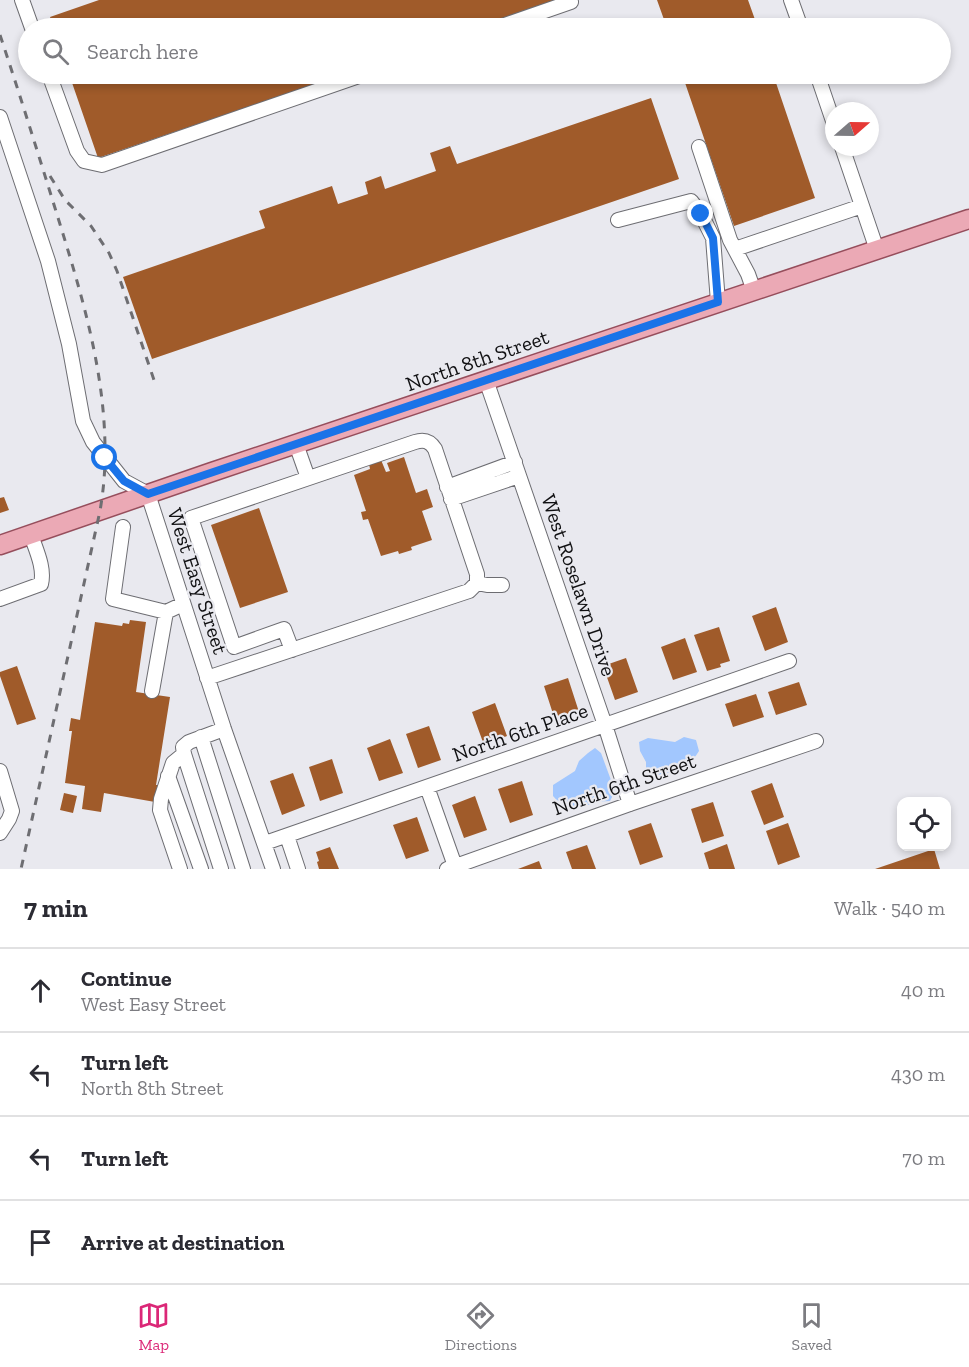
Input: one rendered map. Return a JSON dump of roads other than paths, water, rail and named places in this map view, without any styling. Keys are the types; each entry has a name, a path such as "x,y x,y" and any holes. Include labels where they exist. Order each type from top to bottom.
{"main road":[{"name":"North 8th Street","path":"0,545 969,219"}],"street":[{"path":"22,0 28,18"},
{"path":"525,18 571,2 570,0"},
{"path":"791,0 797,18"},
{"path":"53,84 77,151 84,161 102,165 337,84"},
{"path":"820,84 827,102"},
{"name":"West Easy Street","path":"0,117 48,261 69,344 83,421 93,442 124,481 148,494 207,678 273,869"},
{"path":"699,147 730,240 748,274 754,291"},
{"path":"845,156 877,250"},
{"path":"618,220 691,201 701,214 713,238 718,302"},
{"path":"735,249 862,206"},
{"name":"West Roselawn Drive","path":"486,380 630,804"},
{"path":"207,678 292,650 469,591 477,583 477,574 435,449 428,442 420,440 191,518 234,647 284,629 292,650"},
{"path":"296,444 308,478"},
{"path":"449,493 517,469"},
{"path":"123,527 113,599 166,612 183,604"},
{"path":"0,599 41,584 42,568 31,535"},
{"path":"477,583 502,585"},
{"path":"152,691 166,612"},
{"name":"North 6th Place","path":"265,843 789,661"},
{"path":"221,869 183,754 183,747 189,742 224,729"},
{"path":"201,737 243,869"},
{"name":"North 6th Street","path":"451,868 816,741"},
{"path":"180,869 160,810 172,764 183,754"},
{"path":"0,771 12,811 0,833"},
{"path":"168,776 201,869"},
{"path":"427,787 451,868"},
{"path":"287,836 298,869"}],"water":[{"path":"684,737 696,740 699,751 693,759 671,772 648,775 639,742 648,738 675,742"},
{"path":"595,748 601,753 615,791 610,801 573,808 560,803 553,796 553,785 575,771 579,761"}],"railway":[{"path":"0,35 74,269 90,330 101,393 105,456 100,511 21,869"},
{"path":"50,176 65,200 91,226 109,253 154,380"}]}
